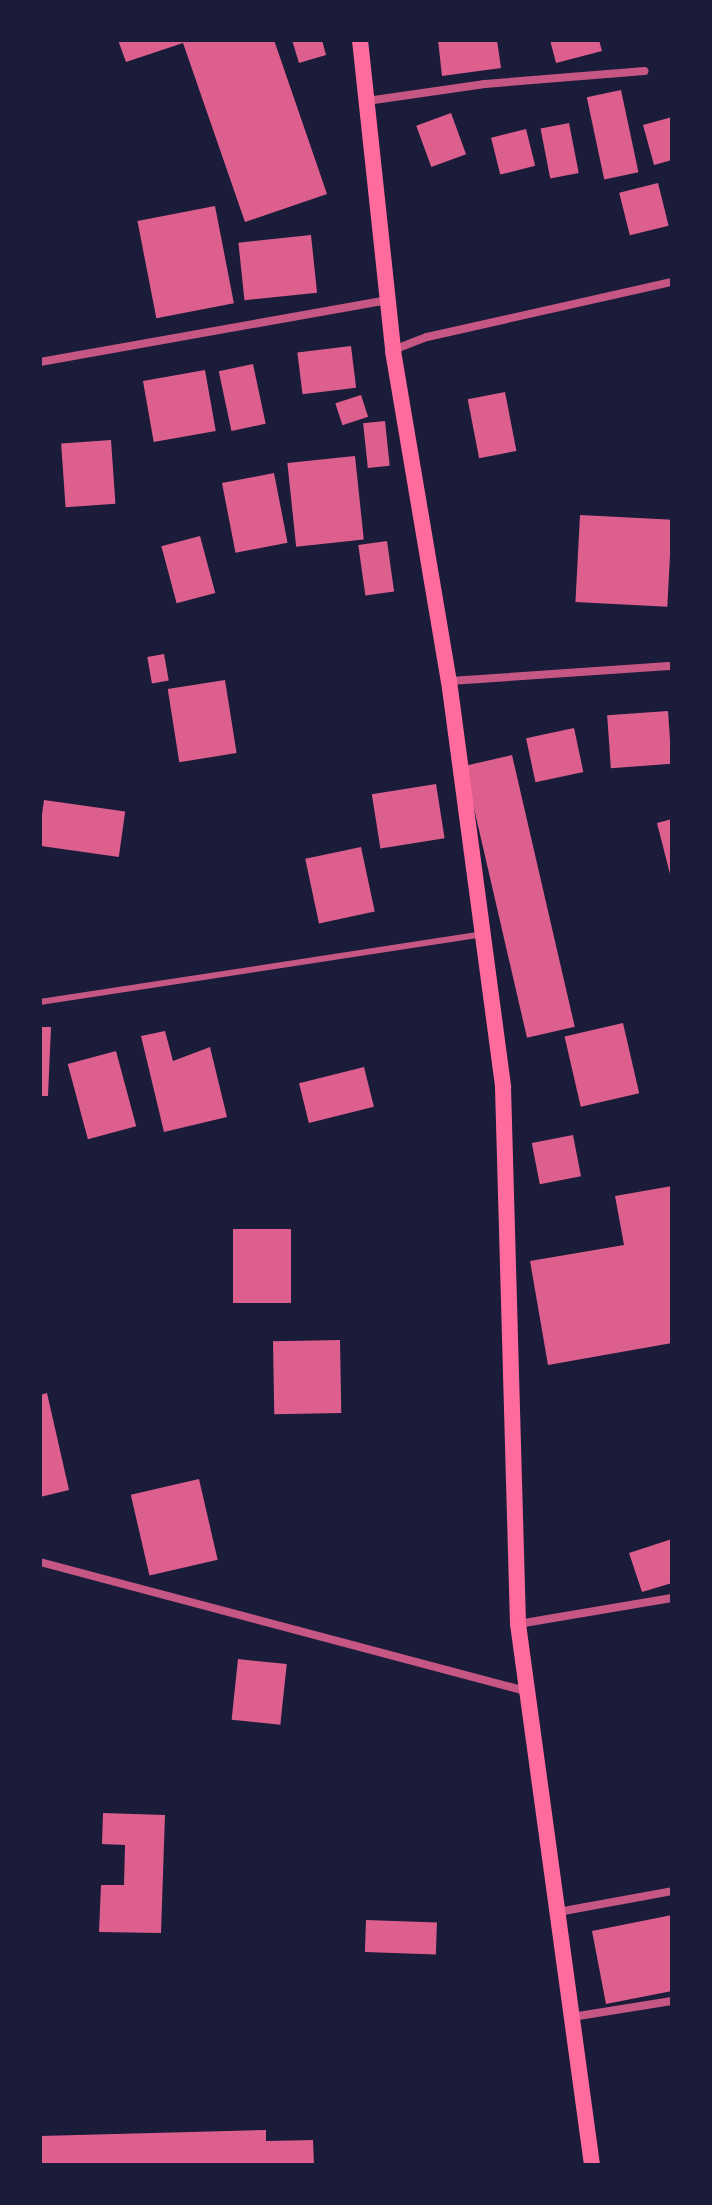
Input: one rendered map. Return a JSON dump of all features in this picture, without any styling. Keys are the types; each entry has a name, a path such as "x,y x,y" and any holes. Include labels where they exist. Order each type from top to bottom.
{"main road":[{"path":"360,40 393,351 449,681 503,1087 518,1624 592,2165"}],"street":[{"path":"366,101 485,84 644,71"},
{"path":"393,351 427,337 672,282"},
{"path":"40,362 387,300"},
{"path":"449,681 672,666"},
{"path":"40,1562 528,1692"},
{"path":"518,1624 672,1598"},
{"path":"558,1912 672,1891"},
{"path":"572,2017 672,2001"}],"lane":[{"path":"40,1002 483,934"}],"building":[{"path":"118,40 274,40 327,194 245,222 183,43 126,62"},
{"path":"292,40 322,40 326,55 299,63"},
{"path":"438,40 497,40 501,68 442,76"},
{"path":"550,40 599,40 602,51 556,63"},
{"path":"621,90 638,172 604,179 587,97"},
{"path":"451,113 466,154 431,167 416,126"},
{"path":"672,117 672,160 654,165 643,125"},
{"path":"569,123 579,173 550,179 541,129"},
{"path":"526,129 535,166 500,175 491,138"},
{"path":"658,183 669,226 630,235 619,193"},
{"path":"215,206 234,303 156,318 137,221"},
{"path":"311,235 317,293 244,300 238,243"},
{"path":"351,346 356,388 303,394 297,353"},
{"path":"253,364 266,424 231,431 219,371"},
{"path":"205,370 216,431 154,442 143,381"},
{"path":"505,392 516,451 479,458 468,399"},
{"path":"361,395 368,417 342,425 335,403"},
{"path":"385,421 390,466 368,468 363,423"},
{"path":"111,440 115,504 66,507 61,443"},
{"path":"355,456 364,540 296,547 287,463"},
{"path":"274,473 288,543 236,553 222,483"},
{"path":"580,515 672,520 667,607 575,602"},
{"path":"200,536 215,593 177,603 161,546"},
{"path":"387,541 394,592 365,596 358,545"},
{"path":"164,654 169,681 152,684 147,657"},
{"path":"225,680 237,753 179,762 168,689"},
{"path":"668,711 672,764 611,768 607,715"},
{"path":"574,728 583,772 535,782 526,738"},
{"path":"512,755 575,1027 527,1038 464,766"},
{"path":"436,784 445,838 380,848 372,794"},
{"path":"44,800 125,811 119,857 40,846"},
{"path":"672,819 672,877 671,878 657,823"},
{"path":"361,847 375,912 319,923 305,859"},
{"path":"623,1023 639,1093 581,1107 565,1036"},
{"path":"40,1027 51,1027 48,1096 40,1096"},
{"path":"165,1031 173,1061 210,1047 227,1117 164,1132 141,1036"},
{"path":"116,1051 136,1126 88,1139 68,1064"},
{"path":"364,1067 374,1107 309,1123 299,1083"},
{"path":"573,1135 581,1176 540,1184 532,1143"},
{"path":"672,1186 672,1343 548,1365 530,1261 624,1245 615,1196"},
{"path":"233,1229 291,1229 291,1303 233,1303"},
{"path":"340,1340 341,1413 274,1414 273,1341"},
{"path":"47,1393 69,1490 40,1497 40,1395"},
{"path":"199,1479 218,1560 149,1576 131,1495"},
{"path":"672,1539 672,1583 642,1592 629,1553"},
{"path":"238,1659 287,1664 280,1725 232,1720"},
{"path":"103,1813 165,1815 161,1933 99,1932 101,1885 124,1885 125,1845 102,1844"},
{"path":"672,1915 672,1991 606,2004 592,1931"},
{"path":"366,1920 437,1922 436,1954 365,1952"},
{"path":"266,2130 266,2141 313,2140 314,2165 40,2165 40,2136"}]}
